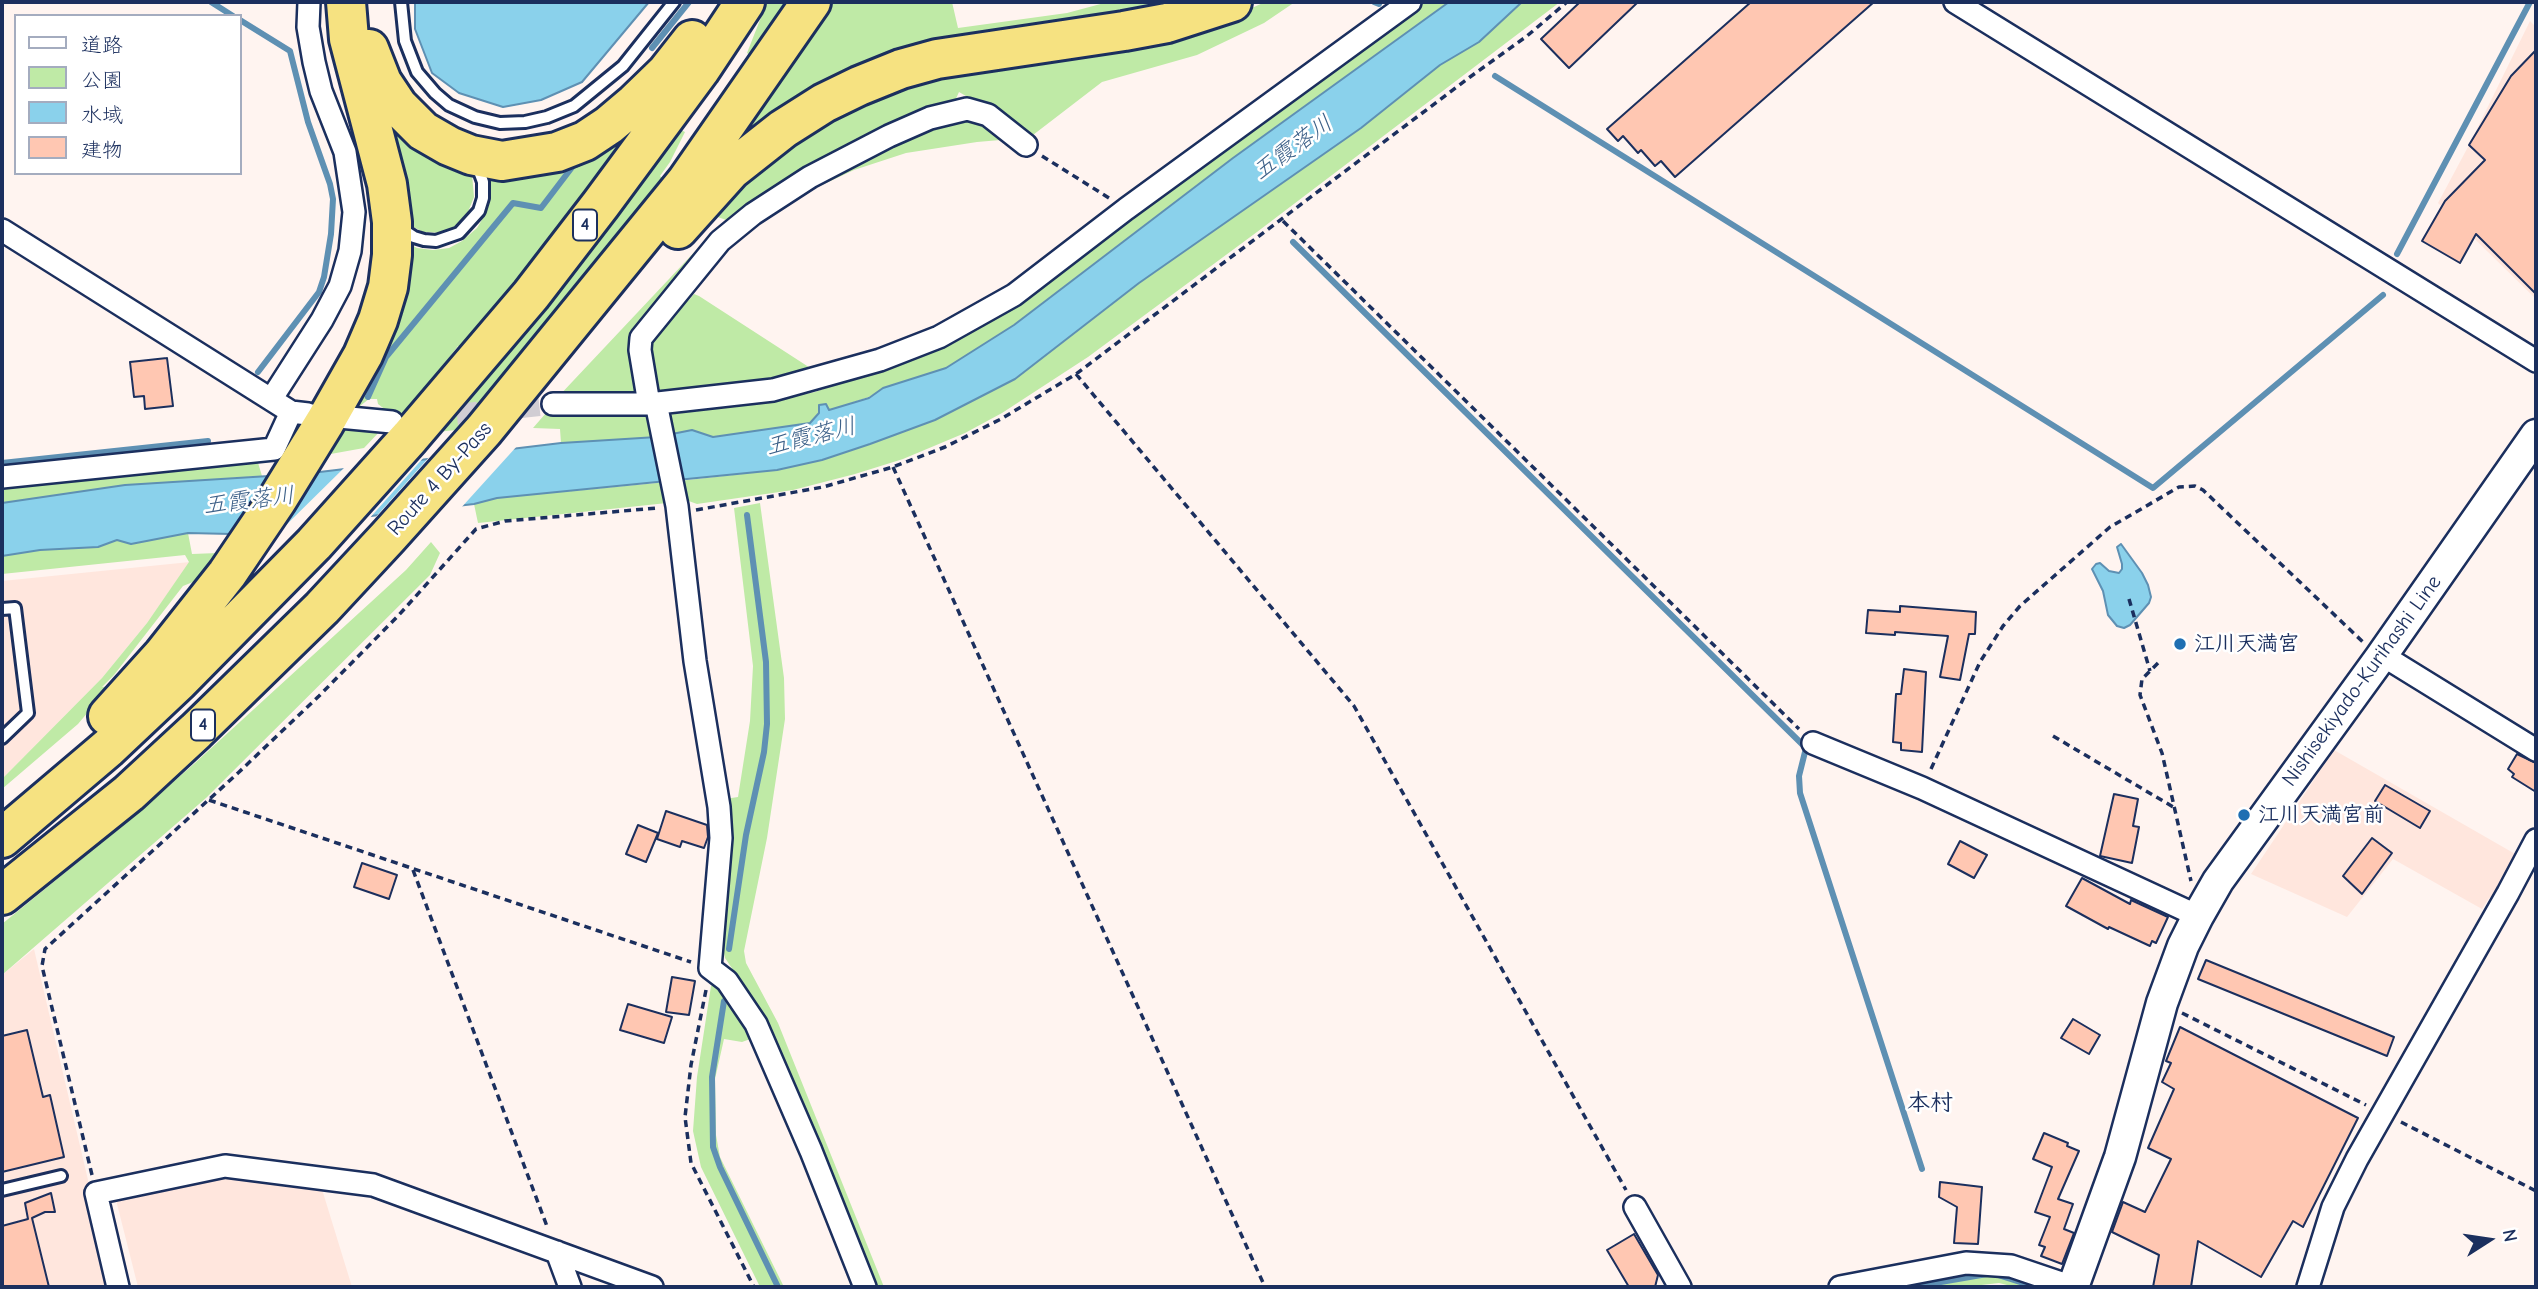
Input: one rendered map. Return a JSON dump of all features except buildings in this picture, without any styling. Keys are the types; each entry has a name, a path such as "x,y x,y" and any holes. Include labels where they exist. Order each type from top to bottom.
{"highway":[{"path":"2,814 77,747 133,691 228,574 303,423 344,391 378,320 388,287 392,222 387,184 349,39 346,2"},
{"path":"363,2 365,35 370,56 382,82 398,106 422,131 449,146 471,155 502,161 557,152 584,141 627,111 666,73 721,2"},
{"name":"4","path":"2,838 108,748 178,682 314,544 401,430 531,295 700,70 745,2"},
{"name":"Route 4 By-Pass","path":"2,895 129,793 196,731 322,608 388,537 484,430 686,183 811,2"},
{"path":"484,430 628,286 731,170 783,129 824,103 901,69 937,59 1087,38 1157,25 1232,2"}],"main road":[{"name":"Nishisekiyado-Kurihashi Line","path":"2073,1287 2120,1157 2161,1003 2198,916 2218,881 2382,655 2536,435"}],"street":[{"path":"272,398 323,320 340,286 350,251 354,212 345,152 321,92 314,62 308,27 309,2"},
{"path":"552,404 655,410 773,390 880,360 939,337 1014,295 1126,209 1410,2"},
{"path":"1955,2 2536,360"},
{"path":"865,1287 811,1150 756,1024 727,981 710,968 721,838 719,807 695,661 676,500 640,350 641,338 720,241 753,214 810,177 889,136 930,118 967,109 988,115 1026,145"},
{"path":"2,230 272,398 303,423 274,449 2,477"},
{"path":"339,417 401,430"},
{"path":"2382,655 2536,750"},
{"path":"1813,743 1922,788 2198,916"},
{"path":"2308,1287 2333,1208 2357,1159 2536,839"},
{"path":"118,1287 96,1193 225,1166 373,1185 652,1287"},
{"path":"1635,1207 1680,1287"},
{"path":"557,1252 570,1287"},
{"path":"1840,1287 1966,1263 2011,1266 2073,1287"}],"lane":[{"path":"401,2 405,41 417,72 449,105 475,117 500,122 525,122 574,106 623,66 674,2"},
{"path":"392,222 414,237 424,240 436,241 460,233 479,211 483,198 483,182 471,155"},
{"path":"2,609 15,608 28,713 2,738"},
{"path":"2,1191 61,1176"}],"path":[{"path":"96,1193 42,966 45,949 310,704 398,617 476,529 505,521 676,500 696,510 823,487 893,467 945,447 1000,419 1076,374 1527,36 1567,2"},
{"path":"1026,145 1126,209"},
{"path":"1282,221 1813,743"},
{"path":"1076,374 1354,706 1635,1207"},
{"path":"893,467 1265,1287"},
{"path":"1922,788 1980,662 2003,626 2021,606 2110,527 2179,486 2195,486 2203,490 2366,644 2382,655"},
{"path":"2129,599 2150,671"},
{"path":"2158,663 2141,679 2140,695 2162,753 2198,916"},
{"path":"2053,736 2175,808"},
{"path":"209,800 710,968 686,1104 689,1152 702,1190 754,1287"},
{"path":"413,870 557,1252"},
{"path":"2161,1003 2536,1191"}],"shaded area":[{"path":"2530,21 2536,27 2536,299 2438,203"},
{"path":"190,562 147,623 102,678 2,779 2,581"},
{"path":"2334,750 2517,855 2493,896 2482,909 2393,859 2347,917 2251,874"},
{"path":"34,949 113,1287 2,1287 2,975"},
{"path":"225,1175 321,1186 352,1287 138,1287 116,1200"}],"green space":[{"path":"767,2 794,2 734,88 750,55 747,53"},
{"path":"828,2 952,2 958,28 1067,13 1108,2 1193,2 1011,34 719,161"},
{"path":"1265,2 1295,2 1264,23 1197,55 1102,82 1033,135 959,92 954,103 732,222 709,214 777,150 896,86 1241,13"},
{"path":"1423,2 1449,2 1233,158 1014,325 946,368 884,388 869,397 829,410 826,404 810,423 713,437 692,430 669,434 667,415 766,402 815,392 881,369 1033,291"},
{"path":"1522,2 1560,2 1088,357 1002,413 965,433 903,459 855,474 793,490 697,504 686,500 679,481 777,470 822,460 935,420 1015,379 1139,283 1361,128 1440,65 1479,42"},
{"path":"691,61 464,350 458,346 401,415 392,415 378,404 377,399 369,399 360,406 353,405 401,239 417,248 433,250 449,248 462,241 477,228 486,213 489,198 484,168 504,171"},
{"path":"385,106 472,174 474,197 468,212 453,228 443,233 423,232 404,222"},
{"path":"968,116 1012,139 906,153 854,170 790,200 888,142"},
{"path":"679,129 685,132 660,176 666,181 466,429 427,433"},
{"path":"708,244 640,328 639,387 634,394 557,398 701,245"},
{"path":"694,294 818,373 762,385 659,394 653,384 646,346 678,303 689,300"},
{"path":"546,413 648,416 657,437 561,443 560,429 533,428"},
{"path":"335,423 358,429 383,428 364,448 314,457"},
{"path":"256,456 262,476 125,485 2,503 2,481"},
{"path":"667,482 667,503 478,523 474,504 497,498"},
{"path":"760,503 784,678 785,719 767,838 744,951 746,963 778,1023 884,1287 872,1287 762,1013 725,958 718,925 725,799 738,797 750,721 753,666 734,508"},
{"path":"188,533 192,554 218,553 212,562 198,580 183,586 102,687 110,686 78,724 2,789 2,779 102,678 147,623 189,562 185,555 2,574 2,556 40,550 98,547 117,540 131,544"},
{"path":"431,542 440,553 430,575 206,798 2,975 2,924 195,763 406,570"},
{"path":"717,982 753,1038 742,1042 724,1039 715,1079 716,1135 720,1157 784,1287 760,1287 701,1167 693,1131 697,1077 711,986"},
{"path":"1998,1269 2057,1287 2015,1287 1999,1283 1964,1287 1857,1287"}],"water":[{"path":"415,2 649,2 582,82 541,100 503,107 459,93 432,73 415,29"},
{"name":"五霞落川","path":"1449,2 1522,2 1479,42 1440,65 1361,128 1139,283 1015,379 935,420 822,460 777,470 497,498 474,504 268,528 303,474 561,443 657,437 692,430 713,437 810,423 819,413 819,405 826,404 829,410 869,398 883,388 946,368 1014,325 1233,158"},
{"name":"五霞落川","path":"269,476 231,534 188,533 131,544 117,540 98,547 40,550 2,556 2,503 125,485"},
{"path":"2121,544 2142,573 2151,597 2130,625 2124,628 2117,626 2108,615 2103,591 2092,569 2100,563 2109,571 2119,573 2122,564 2117,547"}],"pier":[{"path":"518,445 460,509 373,520 431,455"},
{"path":"425,456 368,520 281,530 347,465"}],"waterway":[{"path":"211,2 230,14"},
{"path":"652,48 689,2"},
{"path":"1374,2 1379,4"},
{"path":"2397,254 2530,2"},
{"path":"242,21 290,51 308,122 333,199 331,234 319,292 258,372"},
{"path":"1495,76 2153,488 2383,295"},
{"path":"368,397 386,357 513,203 541,208 573,166 580,163"},
{"path":"1293,242 1806,748 1799,776 1800,793 1922,1169"},
{"path":"2,463 208,441"},
{"path":"729,949 746,835 764,752 767,724 766,662 747,515"},
{"path":"724,1001 712,1077 713,1147 778,1287"},
{"path":"1912,1287 1987,1274"},
{"path":"1998,1275 2036,1287"}],"tunnel":[{"path":"426,418 553,404"}],"place":[{"name":"江川天満宮","path":"2180,644"},
{"name":"江川天満宮前","path":"2244,815"}],"district":[{"name":"本村","path":"1930,1103"}]}
